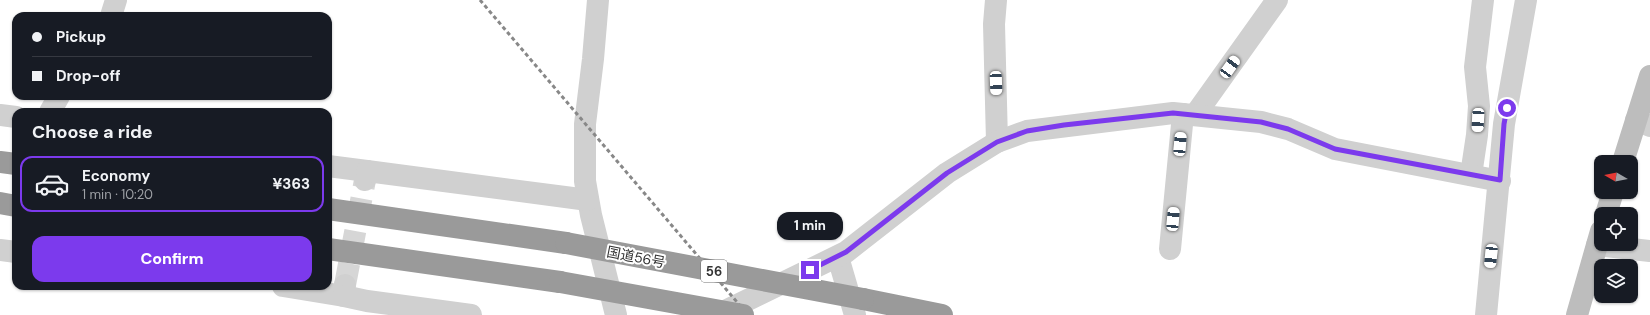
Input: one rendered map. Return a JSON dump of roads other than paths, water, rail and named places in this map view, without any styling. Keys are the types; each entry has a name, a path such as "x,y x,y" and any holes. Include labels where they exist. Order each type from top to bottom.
{"highway":[{"path":"0,162 12,164"},
{"path":"0,204 12,206"},
{"name":"国道56号","path":"332,210 566,243 859,307 942,315"},
{"path":"332,250 560,282 744,315"}],"street":[{"path":"112,12 116,0"},
{"path":"598,0 585,124 585,181 588,200 616,315"},
{"path":"996,0 994,24 997,142"},
{"path":"1170,249 1189,114 1277,0"},
{"path":"1472,175 1478,135 1479,106 1476,67 1482,0"},
{"path":"1486,315 1500,180 1504,124 1526,0"},
{"path":"1627,155 1643,123 1650,76"},
{"path":"717,315 838,257 947,173 997,142 1027,131 1173,113 1189,114 1261,122 1288,129 1335,149 1500,180"},
{"path":"0,115 12,116"},
{"path":"332,167 366,176 588,200"},
{"path":"1638,248 1650,251"},
{"path":"0,250 12,252"},
{"path":"1577,315 1595,251"},
{"path":"838,257 859,307"},
{"path":"332,289 344,290 367,301 471,315"}],"tunnel":[{"path":"345,285 365,180"}],"railway":[{"path":"480,0 748,315"}]}
